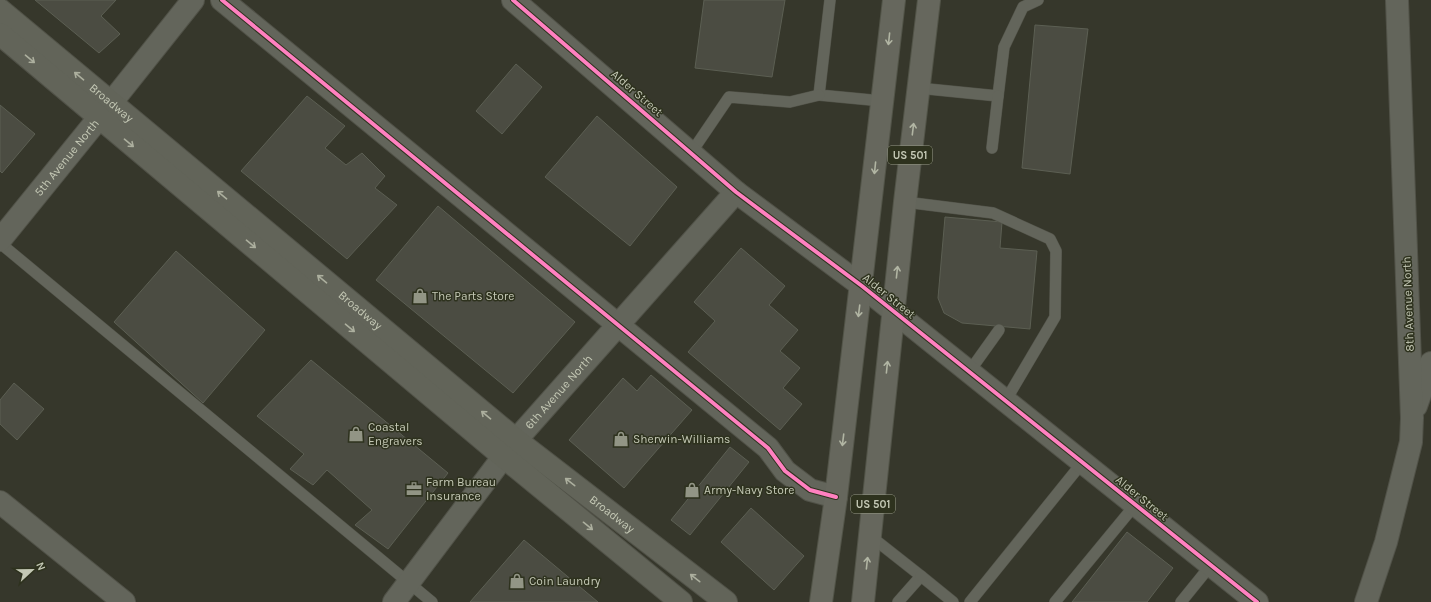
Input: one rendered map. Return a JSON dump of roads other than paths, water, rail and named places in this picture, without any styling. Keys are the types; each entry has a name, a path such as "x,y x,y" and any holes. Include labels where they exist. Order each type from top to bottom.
{"main road":[{"name":"US 501","path":"822,602 862,286 894,0"},
{"name":"US 501","path":"862,602 905,202 929,0"},
{"name":"Broadway","path":"0,10 105,110 510,449 681,602"},
{"name":"Broadway","path":"0,34 105,110"},
{"name":"Broadway","path":"510,449 726,602"}],"street":[{"name":"5th Avenue North","path":"0,241 193,0"},
{"path":"222,0 768,448 785,471 810,490 836,497"},
{"name":"Alder Street","path":"513,0 736,192 862,286 1257,602"},
{"name":"8th Avenue North","path":"1366,602 1386,542 1411,442 1412,418 1397,0"},
{"name":"6th Avenue North","path":"394,602 510,449 736,192"},
{"path":"1412,418 1431,363"},
{"path":"0,502 124,602"}],"lane":[{"path":"819,94 830,0"},
{"path":"992,148 1004,47 1023,7 1038,0"},
{"path":"918,88 998,96"},
{"path":"691,153 729,97 790,102 819,94 882,101"},
{"path":"905,202 992,213 1050,239 1056,251 1055,317 1006,400"},
{"path":"0,241 432,602"},
{"path":"969,372 999,330"},
{"path":"970,602 1082,463"},
{"path":"1055,602 1135,505"},
{"path":"869,535 953,602"},
{"path":"1181,602 1211,565"},
{"path":"898,602 922,576"}],"place":[{"name":"The Parts Store","path":"420,296"},
{"name":"Coastal Engravers","path":"356,434"},
{"name":"Sherwin-Williams","path":"621,439"},
{"name":"Farm Bureau Insurance","path":"414,489"},
{"name":"Army-Navy Store","path":"692,490"},
{"name":"Coin Laundry","path":"517,581"}]}
